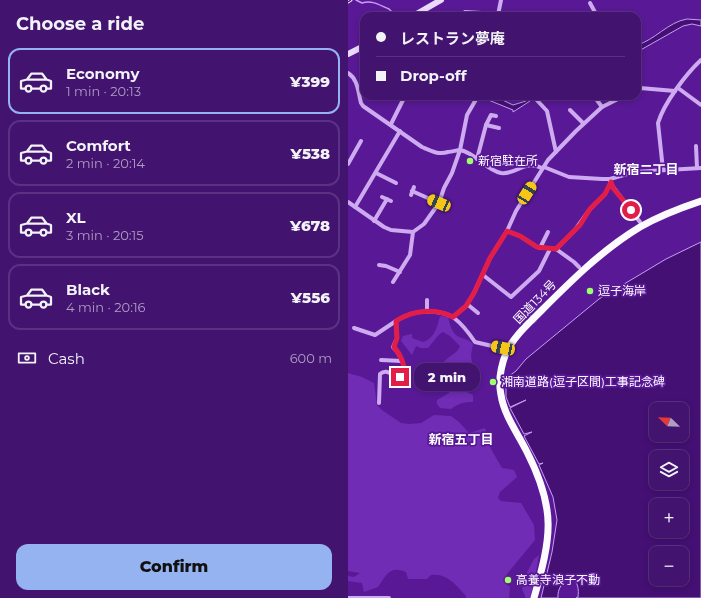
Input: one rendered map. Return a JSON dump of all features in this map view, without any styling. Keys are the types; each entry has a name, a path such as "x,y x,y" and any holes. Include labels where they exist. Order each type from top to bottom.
{"highway":[{"name":"国道134号","path":"534,598 546,551 549,519 540,479 507,414 501,396 500,374 506,352 521,331 573,279 600,256 626,236 646,224 671,212 701,201"}],"main road":[{"path":"421,12 441,0"},
{"path":"348,54 360,48"}],"street":[{"path":"499,12 501,0"},
{"path":"590,3 595,12"},
{"path":"663,170 658,123 659,118 676,90 693,67 701,60"},
{"path":"348,73 356,80 360,98"},
{"path":"641,88 676,90 701,105"},
{"path":"360,100 363,106 422,147 432,152 441,154 460,150 493,170 505,173 530,164 564,176 610,180 634,172 699,168 696,146"},
{"path":"391,124 403,100"},
{"path":"348,202 374,221 391,230 413,232 424,224 439,203 444,188 452,173 460,150 467,115 476,100"},
{"path":"537,100 546,111 556,152"},
{"path":"597,100 602,107"},
{"path":"453,317 467,304 483,275 490,258 507,231 516,211 548,160 583,123 602,107 616,100"},
{"path":"570,110 583,123"},
{"path":"477,160 486,125 491,115 496,116"},
{"path":"486,125 499,128"},
{"path":"355,207 400,131"},
{"path":"348,164 361,141"},
{"path":"376,173 396,183"},
{"path":"610,180 613,188 640,222"},
{"path":"556,249 580,225 590,209 605,194 610,180"},
{"path":"412,191 439,203"},
{"path":"374,221 384,198 391,201"},
{"path":"507,231 520,236 537,247 556,249 579,267"},
{"path":"393,282 410,255 413,232"},
{"path":"540,248 548,232"},
{"path":"483,275 510,297 539,271 550,249"},
{"path":"379,265 386,266 400,272"},
{"path":"427,300 428,312"},
{"path":"467,304 478,313"},
{"path":"354,328 374,335 396,321 413,313 435,312 453,317 468,332 475,342 505,349"},
{"path":"379,403 380,374 387,371 400,377 403,375 404,371 400,355 394,347 397,338 396,321"},
{"path":"381,360 402,361"},
{"path":"348,598 389,598"}],"shaded area":[{"path":"687,19 701,20 701,26 692,24 683,26 641,50 641,44 680,21"},
{"path":"488,100 502,100 513,105 531,100 513,112 513,110"},
{"path":"701,242 701,598 576,598 578,597 578,589 576,582 572,577 561,585 558,591 558,598 541,598 552,552 557,520 553,497 539,465 543,463 539,464 524,436 532,432 524,434 510,408 526,400 510,407 506,397 506,382 509,376 516,371 526,359 599,299 666,259"},
{"path":"440,316 448,317 454,333 473,344 471,355 472,363 470,369 465,370 464,378 465,391 473,395 473,402 462,403 451,409 440,408 437,404 437,400 449,393 450,388 440,378 439,373 444,362 456,352 460,346 450,336 443,332 428,348 416,346 412,355 401,341 403,336 412,334 412,338 423,342 427,340 435,332"},
{"path":"348,373 362,377 374,383 377,405 401,423 421,423 434,415 451,416 469,433 485,428 491,449 502,468 514,470 517,477 500,492 498,498 501,501 521,503 534,525 535,540 507,574 504,582 510,587 509,598 466,598 459,588 442,576 431,575 427,579 408,579 406,572 401,570 389,572 378,587 364,592 362,583 348,581 348,576 354,577 360,573 348,571"},
{"path":"539,555 530,598 526,598 522,589 527,572 534,559"}],"waterway":[{"path":"356,0 362,3 376,3 389,9 391,12"}],"tunnel":[{"path":"529,315 536,323"}],"place":[{"name":"新宿駐在所","path":"470,161"},
{"name":"逗子海岸","path":"590,291"},
{"name":"湘南道路(逗子区間)工事記念碑","path":"493,382"},
{"name":"高養寺浪子不動","path":"508,580"}],"district":[{"name":"新宿二丁目","path":"646,169"},
{"name":"新宿五丁目","path":"461,439"}],"route":[{"path":"400,377 403,375 404,367 400,355 394,347 397,338 396,321 405,316 419,312 435,312 453,317 466,306 483,275 490,258 507,231 520,236 537,247 556,249 580,225 590,209 605,194 611,182 613,188 618,192 631,210"}]}
